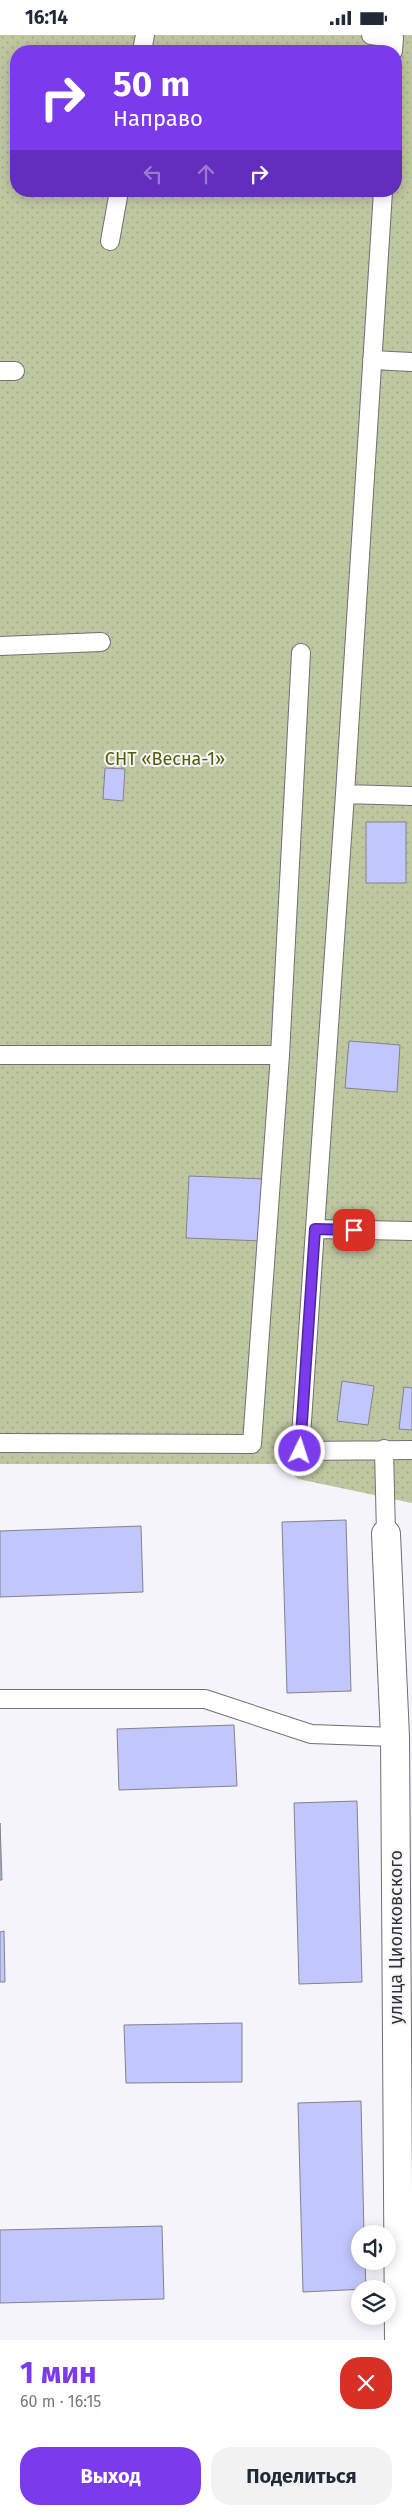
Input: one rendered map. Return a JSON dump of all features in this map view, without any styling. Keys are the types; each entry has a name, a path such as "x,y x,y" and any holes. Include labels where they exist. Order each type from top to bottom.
{"street":[{"name":"улица Циолковского","path":"386,1534 394,1737 399,2340"}],"lane":[{"path":"371,35 394,38 393,45"},
{"path":"110,241 117,197"},
{"path":"384,197 300,1451 412,1450"},
{"path":"372,360 412,361"},
{"path":"0,645 101,643"},
{"path":"0,1443 252,1444 280,1055 301,653"},
{"path":"345,794 412,796"},
{"path":"0,1055 280,1055"},
{"path":"315,1229 412,1231"},
{"path":"384,1449 386,1534"},
{"path":"0,1699 205,1699 311,1734 394,1737"}],"green space":[{"name":"СНТ «Весна-1»","path":"0,35 412,35 412,1503 298,1479 282,1464 0,1464"}],"building":[{"path":"105,768 125,769 123,801 103,799"},
{"path":"366,822 406,822 406,883 366,883"},
{"path":"349,1041 400,1045 397,1092 345,1088"},
{"path":"189,1176 265,1179 262,1241 186,1238"},
{"path":"342,1381 374,1386 368,1425 337,1421"},
{"path":"404,1387 412,1388 412,1430 399,1429"},
{"path":"346,1520 351,1691 287,1693 282,1522"},
{"path":"141,1526 143,1592 0,1597 0,1531"},
{"path":"234,1725 237,1786 119,1790 117,1729"},
{"path":"357,1801 362,1982 299,1984 294,1803"},
{"path":"0,1823 2,1880 0,1880"},
{"path":"4,1931 5,1982 0,1982 0,1932"},
{"path":"242,2023 242,2082 126,2083 124,2025"},
{"path":"361,2101 364,2225 351,2225 351,2270 365,2270 366,2280 351,2280 351,2290 303,2292 298,2103"},
{"path":"162,2226 164,2299 0,2303 0,2230"}],"route":[{"path":"300,1451 315,1229 354,1230"}]}
